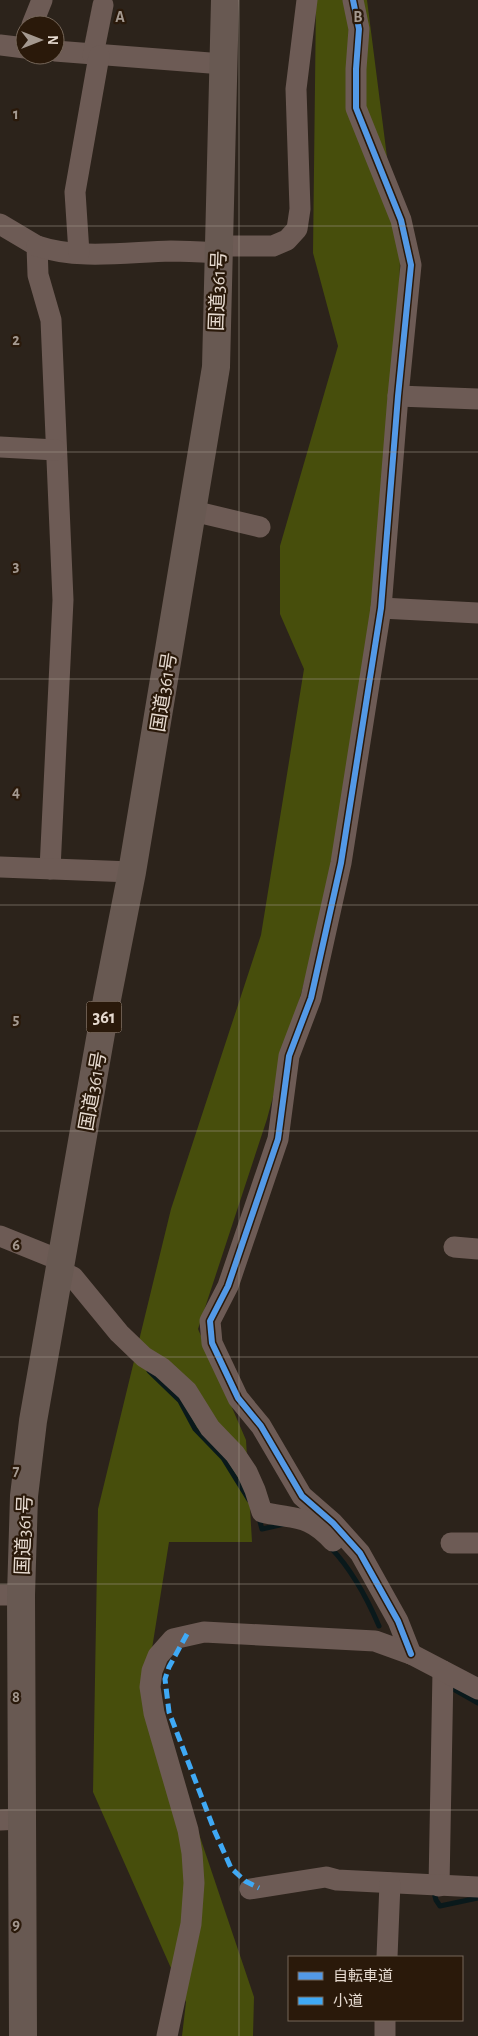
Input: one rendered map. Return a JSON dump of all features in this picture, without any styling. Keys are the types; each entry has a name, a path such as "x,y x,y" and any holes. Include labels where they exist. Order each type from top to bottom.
{"highway":[{"name":"国道361号","path":"23,2036 11,1819 10,1595 33,1421 107,1000 132,872 216,366 225,0"}],"street":[{"path":"36,15 42,0"},
{"path":"0,224 37,246 54,252 218,250 273,246 287,240 297,229 300,209 296,89 306,0"},
{"path":"353,0 358,29 356,108 401,220 411,265 398,396 381,608 341,863 311,998 289,1056 278,1139 228,1286 210,1321 212,1343 238,1398 261,1426 302,1496 333,1523 360,1553 398,1622 411,1654"},
{"path":"79,253 75,192 103,5"},
{"path":"0,45 15,46"},
{"path":"65,52 223,64"},
{"path":"37,246 38,274 51,320 63,600 50,869"},
{"path":"398,396 478,399"},
{"path":"0,447 56,450"},
{"path":"193,511 260,527"},
{"path":"381,608 478,613"},
{"path":"0,867 132,872"},
{"path":"0,1236 61,1266 73,1277 119,1333 144,1358 162,1368 187,1391 210,1428 235,1454 247,1472 262,1512 295,1516 321,1528 353,1563 411,1654"},
{"path":"454,1247 478,1248"},
{"path":"451,1543 478,1543"},
{"path":"167,2036 191,1924 194,1883 188,1830 154,1713 150,1687 152,1671 158,1656 173,1639 187,1634 204,1632 375,1641 411,1654 478,1689"},
{"path":"439,1886 443,1671"},
{"path":"250,1889 326,1877 337,1880 478,1887"},
{"path":"387,1956 390,1883"},
{"path":"385,2021 385,2036"}],"green space":[{"path":"316,0 367,0 400,259 395,455 362,769 267,1119 198,1329 246,1440 252,1542 169,1542 147,1680 254,1997 253,2036 182,2036 186,2002 93,1792 98,1509 171,1209 261,935 304,669 280,614 280,546 338,346 313,253"}],"waterway":[{"path":"149,1371 180,1401 195,1429 223,1458 249,1500"},
{"path":"259,1518 262,1529 284,1524"},
{"path":"331,1548 346,1566 358,1585 379,1626"},
{"path":"448,1686 478,1703"},
{"path":"433,1889 440,1906 478,1898"}],"marked path":[{"path":"187,1634 169,1667 165,1679 169,1712 215,1832 231,1868 245,1881 259,1888"}],"cycle path":[{"path":"353,0 359,29 356,108 401,220 411,265 398,396 381,608 341,863 311,998 289,1056 278,1139 228,1286 210,1321 212,1343 238,1398 261,1426 302,1496 333,1523 360,1553 398,1621 411,1654"}]}
